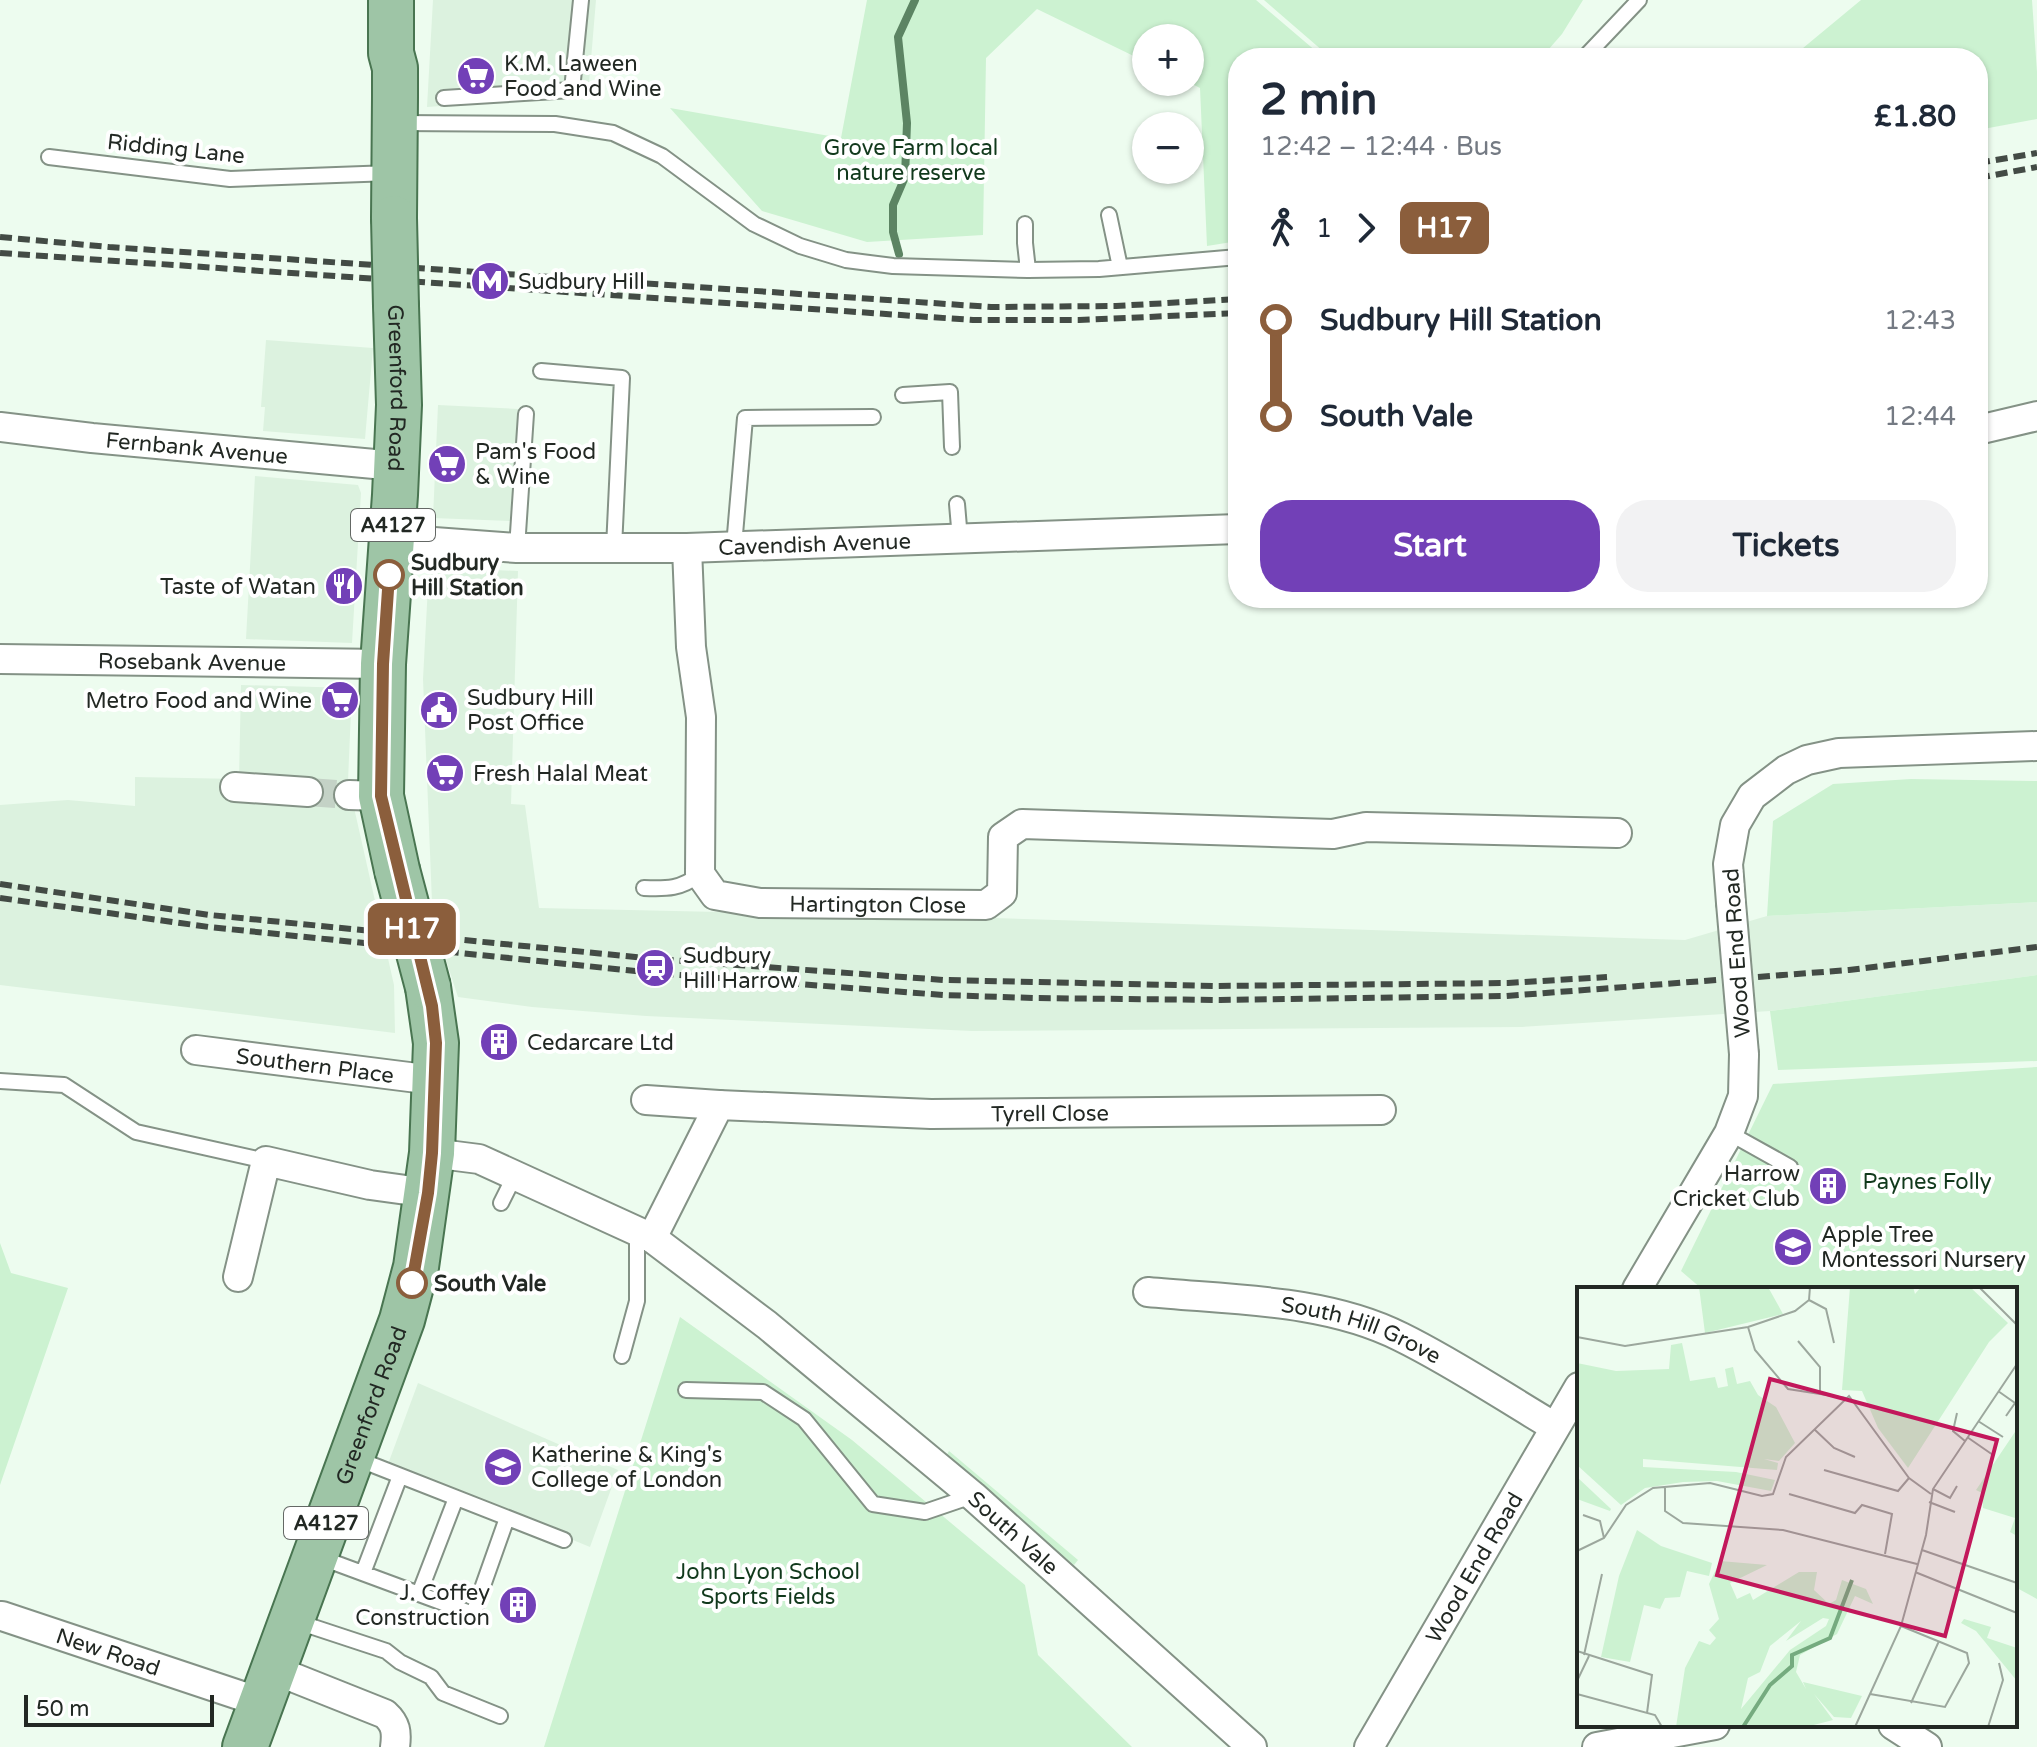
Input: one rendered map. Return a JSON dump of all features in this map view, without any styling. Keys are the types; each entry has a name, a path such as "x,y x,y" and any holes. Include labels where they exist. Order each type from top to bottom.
{"main road":[{"name":"Greenford Road","path":"245,1747 408,1299 430,1173 436,1043 428,987 397,870 365,796 383,664 393,539 399,395 394,218 395,68 391,53 391,0"}],"street":[{"path":"1988,428 2037,416"},
{"name":"Fernbank Avenue","path":"0,427 396,466"},
{"name":"Cavendish Avenue","path":"393,539 517,548 687,548 1228,529"},
{"path":"687,548 691,647 701,717 700,874"},
{"name":"Rosebank Avenue","path":"0,659 383,664"},
{"name":"Wood End Road","path":"1638,1287 1729,1133 1743,1096 1744,1054 1728,864 1735,825 1752,796 1786,770 1807,760 1839,753 2037,746"},
{"path":"235,787 308,792"},
{"name":"Hartington Close","path":"700,874 715,895 760,903 986,905 1002,893 1003,837 1022,824 1333,834 1366,827 1617,833"},
{"name":"Southern Place","path":"196,1050 433,1080"},
{"name":"Tyrell Close","path":"646,1100 931,1114 1381,1110"},
{"path":"644,1235 719,1105"},
{"name":"South Vale","path":"266,1161 370,1185 479,1159 644,1235 767,1325 973,1496 1252,1747"},
{"path":"238,1277 266,1161"},
{"name":"South Hill Grove","path":"1148,1292 1293,1307 1345,1317 1400,1336 1555,1427"},
{"name":"Wood End Road","path":"1369,1747 1577,1390"},
{"name":"New Road","path":"2,1616 385,1714 394,1723 397,1734 395,1747"},
{"path":"1597,1747 1704,1727"},
{"path":"1896,1727 1927,1747"}],"lane":[{"path":"444,98 572,90 581,0"},
{"path":"1593,48 1639,0"},
{"path":"394,123 555,124 613,133 662,156 754,224 800,246 846,260 893,266 1028,270 1120,267 1228,258"},
{"name":"Ridding Lane","path":"49,157 230,179 395,173"},
{"path":"1109,215 1120,267"},
{"path":"1025,224 1028,270"},
{"path":"541,371 622,378 614,548"},
{"path":"903,395 950,392 952,447"},
{"path":"517,548 526,414"},
{"path":"734,546 745,418 873,417"},
{"path":"957,504 960,539"},
{"path":"644,888 673,889 687,884 700,874"},
{"path":"0,1081 64,1085 136,1132 266,1161"},
{"path":"1729,1133 1790,1167"},
{"path":"501,1203 515,1175"},
{"path":"622,1356 637,1301 644,1235"},
{"path":"686,1390 763,1392 804,1419 873,1504 925,1512 973,1496"},
{"path":"351,1457 564,1540"},
{"path":"363,1573 400,1476"},
{"path":"419,1594 456,1498"},
{"path":"314,1555 473,1614 507,1518"},
{"path":"291,1620 386,1651 400,1662 431,1677 443,1693 500,1716"}],"shaded area":[{"path":"433,0 596,0 588,95 427,107"},
{"path":"266,340 373,348 365,439 263,431 265,407 261,407"},
{"path":"438,405 518,409 510,521 433,518"},
{"path":"255,476 358,485 361,493 352,643 246,639"},
{"path":"429,567 518,571 511,804 525,805 539,908 994,918 1685,940 1767,916 2037,902 2037,975 1770,1011 1522,1027 972,1031 646,1016 532,1007 458,997 432,902 423,679"},
{"path":"241,685 352,688 348,781 394,985 395,1033 0,985 0,805 68,800 135,806 135,777 239,779"},
{"name":"Katherine & King's College of London","path":"418,1383 618,1470 590,1547 388,1464"}],"green space":[{"name":"Grove Farm local nature reserve","path":"867,0 1256,0 1312,48 1228,48 1228,243 1207,246 1204,112 1201,112 1200,96 1204,96 1204,24 1132,24 1132,55 1037,9 986,58 983,235 867,242 762,211 670,108 841,138"},
{"path":"1264,0 1583,0 1550,48 1319,48"},
{"path":"1861,0 2032,0 2037,119 1988,128 1988,48 1803,48"},
{"path":"1911,779 2037,781 2037,902 1767,916 1773,821 1833,784"},
{"path":"2037,975 2037,1061 1778,1070 1770,1011"},
{"name":"Paynes Folly","path":"2037,1067 2037,1599 2017,1588 2017,1287 1700,1287 1681,1271 1773,1084"},
{"path":"0,1243 11,1273 68,1288 0,1485"},
{"name":"John Lyon School Sports Fields","path":"680,1317 852,1440 1025,1585 1038,1655 1132,1747 544,1747"},
{"path":"949,1451 1078,1560 1074,1565 944,1460"}],"waterway":[{"path":"899,254 893,232 893,205 905,177 907,123 898,37 915,0"}],"tunnel":[{"path":"308,792 349,795"}],"railway":[{"path":"1988,161 2037,153"},
{"path":"1988,176 2037,167"},
{"path":"0,237 991,307 1116,306 1228,300"},
{"path":"0,253 973,320 1079,320 1228,313"},
{"path":"0,884 210,915 656,959 944,980 1217,986 1508,983 1607,977"},
{"path":"0,898 209,927 654,973 943,995 1033,998 1220,1000 1506,996 1849,970 2037,947"}],"bus line":[{"name":"H17","path":"389,575 383,664 381,796 432,1006 436,1043 432,1153 412,1283"}],"place":[{"name":"K.M. Laween Food and Wine","path":"476,76"},
{"name":"Sudbury Hill","path":"490,281"},
{"name":"Pam's Food & Wine","path":"447,464"},
{"name":"Sudbury Hill Station","path":"389,575"},
{"name":"Taste of Watan","path":"344,586"},
{"name":"Metro Food and Wine","path":"340,700"},
{"name":"Sudbury Hill Post Office","path":"439,710"},
{"name":"Fresh Halal Meat","path":"445,773"},
{"name":"Sudbury Hill Harrow","path":"655,968"},
{"name":"Cedarcare Ltd","path":"499,1042"},
{"name":"Harrow Cricket Club","path":"1828,1186"},
{"name":"Apple Tree Montessori Nursery","path":"1793,1247"},
{"name":"South Vale","path":"412,1283"},
{"name":"Katherine & King's College of London","path":"503,1467"},
{"name":"J. Coffey Construction","path":"518,1605"}]}
